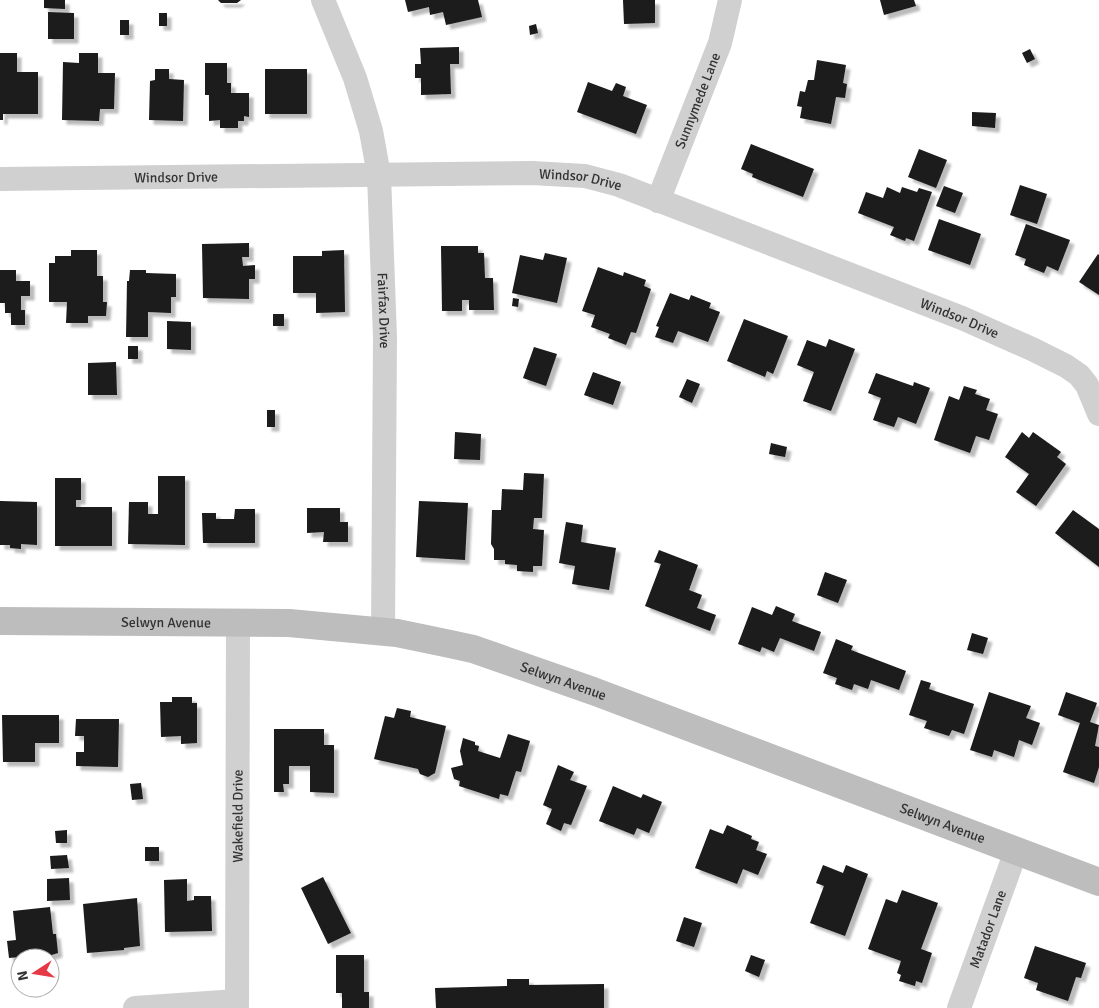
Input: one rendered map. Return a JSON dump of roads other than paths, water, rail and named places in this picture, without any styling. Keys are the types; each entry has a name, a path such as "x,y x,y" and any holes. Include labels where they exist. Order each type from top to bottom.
{"street":[{"name":"Fairfax Drive","path":"323,0 355,78 371,131 379,175 385,337 383,632"},
{"name":"Sunnymede Lane","path":"658,201 720,43 730,0"},
{"name":"Windsor Drive","path":"0,179 567,174 611,183 962,318 1032,349 1061,363 1079,375 1087,385 1099,414"},
{"name":"Selwyn Avenue","path":"0,621 238,622 317,625 416,636 473,649 542,672 1099,882"},
{"name":"Wakefield Drive","path":"237,1005 238,622"},
{"name":"Matador Lane","path":"959,1008 1016,851"},
{"path":"135,1008 237,1005"}]}
